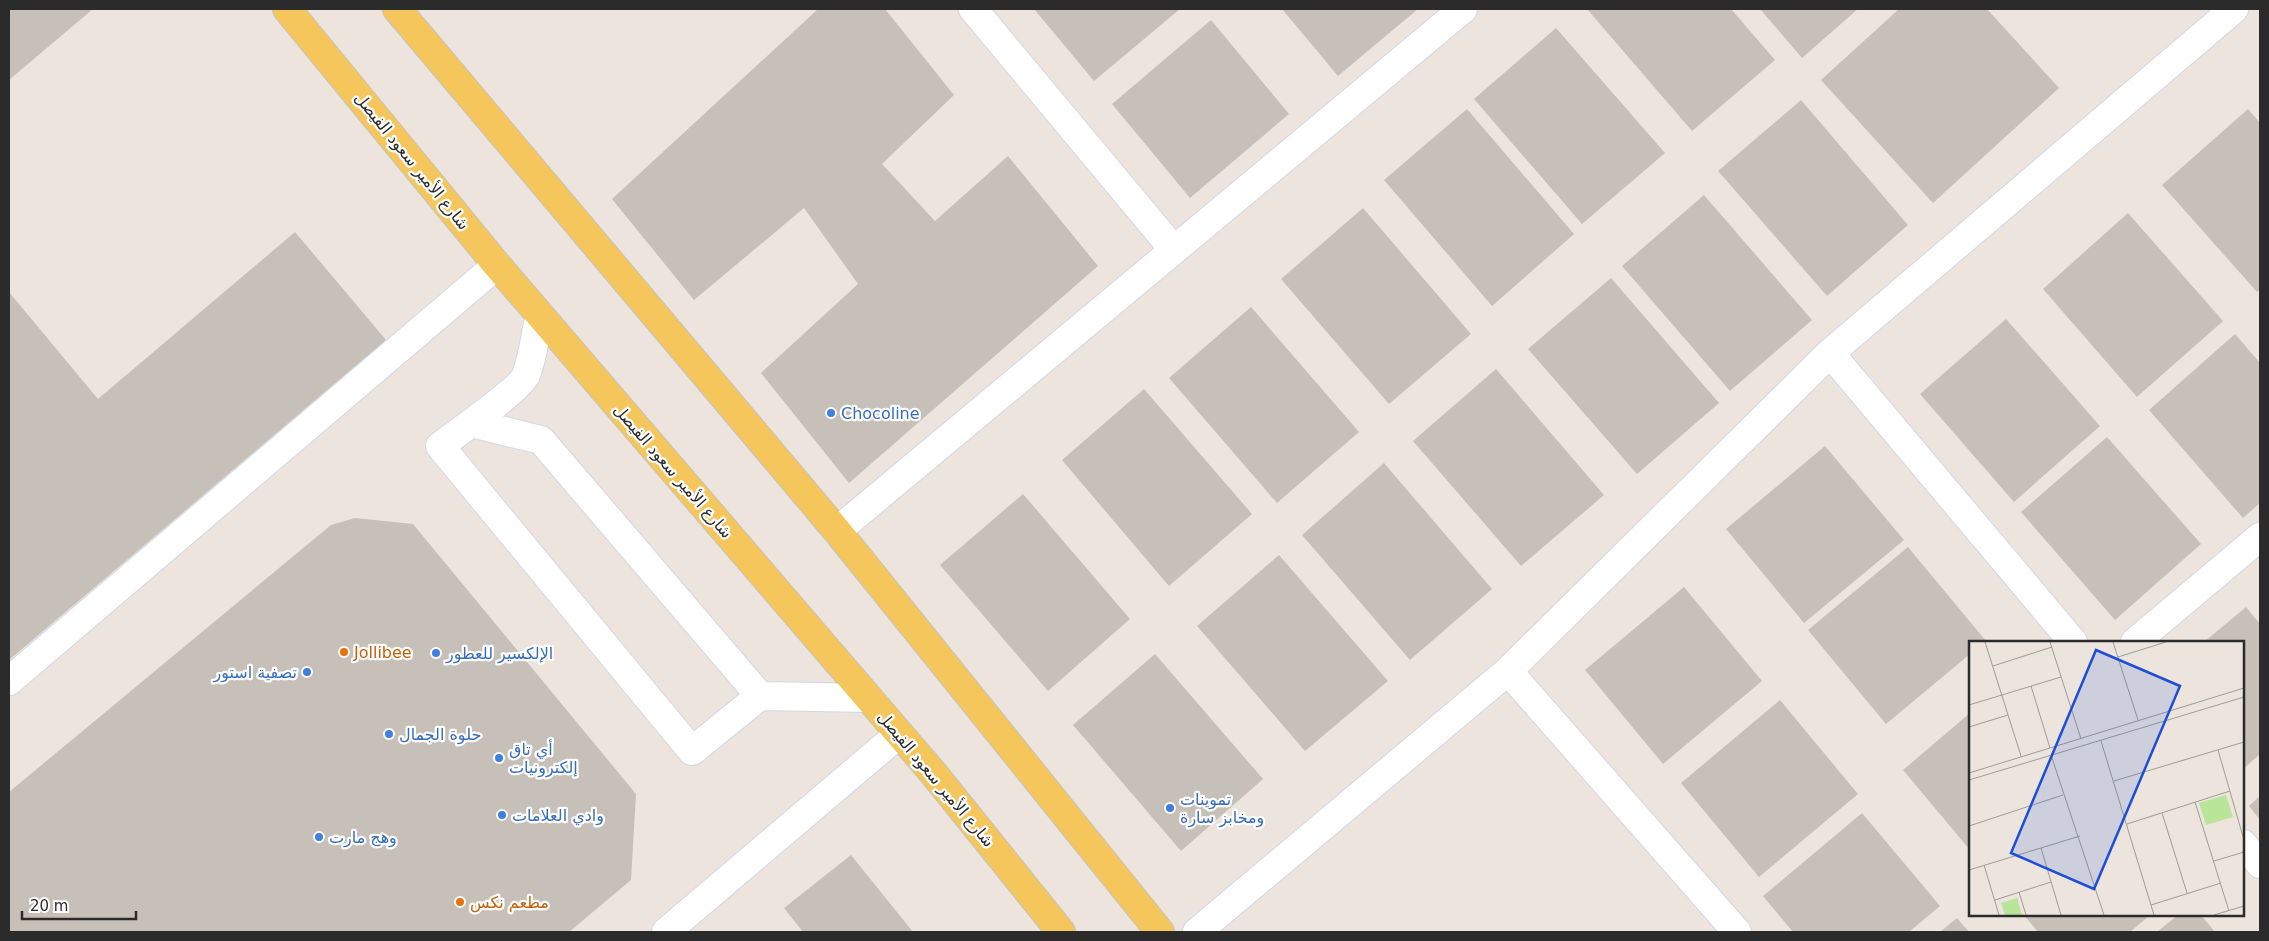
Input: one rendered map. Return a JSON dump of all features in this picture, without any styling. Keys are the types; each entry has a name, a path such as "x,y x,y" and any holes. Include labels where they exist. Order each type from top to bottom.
{"main road":[{"name":"شارع الأمير سعود الفيصل","path":"287,9 497,265 899,734 1060,932"},
{"path":"398,9 837,531 1160,932"}],"street":[{"path":"974,9 1174,250"},
{"path":"837,531 1463,9"},
{"path":"1197,932 1508,671 1830,352 2234,9"},
{"path":"9,681 497,265"},
{"path":"540,315 525,377 440,446 692,751 760,696 868,698"},
{"path":"1830,352 2072,641"},
{"path":"471,422 541,440 760,696"},
{"path":"2136,641 2260,537"},
{"path":"1508,671 1737,932"},
{"path":"666,932 899,734"},
{"path":"2244,845 2260,864"}],"building":[{"path":"9,9 93,9 9,80"},
{"path":"818,9 885,9 954,95 882,164 935,221 1008,156 1098,266 849,483 761,373 858,284 804,208 694,300 612,199"},
{"path":"1034,9 1180,9 1094,81"},
{"path":"1282,9 1418,9 1338,76"},
{"path":"1587,9 1731,9 1775,60 1692,131"},
{"path":"1760,9 1858,9 1802,58"},
{"path":"1899,9 1987,9 2059,88 1933,203 1821,80"},
{"path":"1211,20 1289,114 1190,198 1112,104"},
{"path":"1556,28 1665,153 1582,224 1474,99"},
{"path":"1801,100 1908,225 1827,296 1718,171"},
{"path":"1467,109 1574,234 1492,306 1384,180"},
{"path":"2248,109 2260,123 2260,289 2257,292 2162,185"},
{"path":"1704,195 1812,320 1730,391 1622,266"},
{"path":"1363,208 1471,334 1389,404 1281,279"},
{"path":"2128,213 2223,321 2137,397 2043,289"},
{"path":"295,232 386,340 9,660 9,292 98,399"},
{"path":"1611,278 1719,403 1637,474 1528,349"},
{"path":"1251,307 1359,432 1277,503 1169,378"},
{"path":"2006,319 2100,426 2014,502 1920,394"},
{"path":"2235,334 2260,363 2260,503 2243,518 2149,410"},
{"path":"1496,369 1604,495 1521,566 1413,441"},
{"path":"1144,389 1252,514 1169,586 1062,460"},
{"path":"2107,437 2201,544 2115,620 2021,512"},
{"path":"1825,446 1904,540 1804,623 1726,529"},
{"path":"1384,463 1492,589 1410,660 1302,535"},
{"path":"1023,494 1130,619 1048,691 940,565"},
{"path":"355,518 413,524 636,794 631,880 569,932 9,932 9,792 331,525"},
{"path":"1908,547 1986,641 1969,641 1969,655 1886,724 1808,630"},
{"path":"1279,555 1388,681 1305,751 1197,626"},
{"path":"1684,587 1762,681 1663,764 1585,670"},
{"path":"2246,607 2260,624 2260,754 2244,768 2244,641 2205,641"},
{"path":"1155,654 1263,779 1181,851 1073,725"},
{"path":"1780,700 1858,794 1759,877 1681,783"},
{"path":"1969,714 1969,849 1903,770"},
{"path":"2260,796 2260,820 2249,806"},
{"path":"1862,813 1940,906 1909,932 1793,932 1763,896"},
{"path":"851,855 913,932 803,932 784,908"},
{"path":"2025,916 2149,916 2130,932 2038,932"},
{"path":"2177,916 2202,916 2215,932 2157,932"},
{"path":"1957,918 1969,932 1940,932"}],"place":[{"name":"Chocoline","path":"831,413"},
{"name":"Jollibee","path":"344,652"},
{"name":"الإلكسير للعطور","path":"436,653"},
{"name":"تصفية استور","path":"307,672"},
{"name":"حلوة الجمال","path":"389,734"},
{"name":"أي تاق إلكترونيات","path":"499,758"},
{"name":"تموينات ومخابز سارة","path":"1170,808"},
{"name":"وادي العلامات","path":"502,815"},
{"name":"وهج مارت","path":"319,837"},
{"name":"مطعم نكس","path":"460,902"}]}
